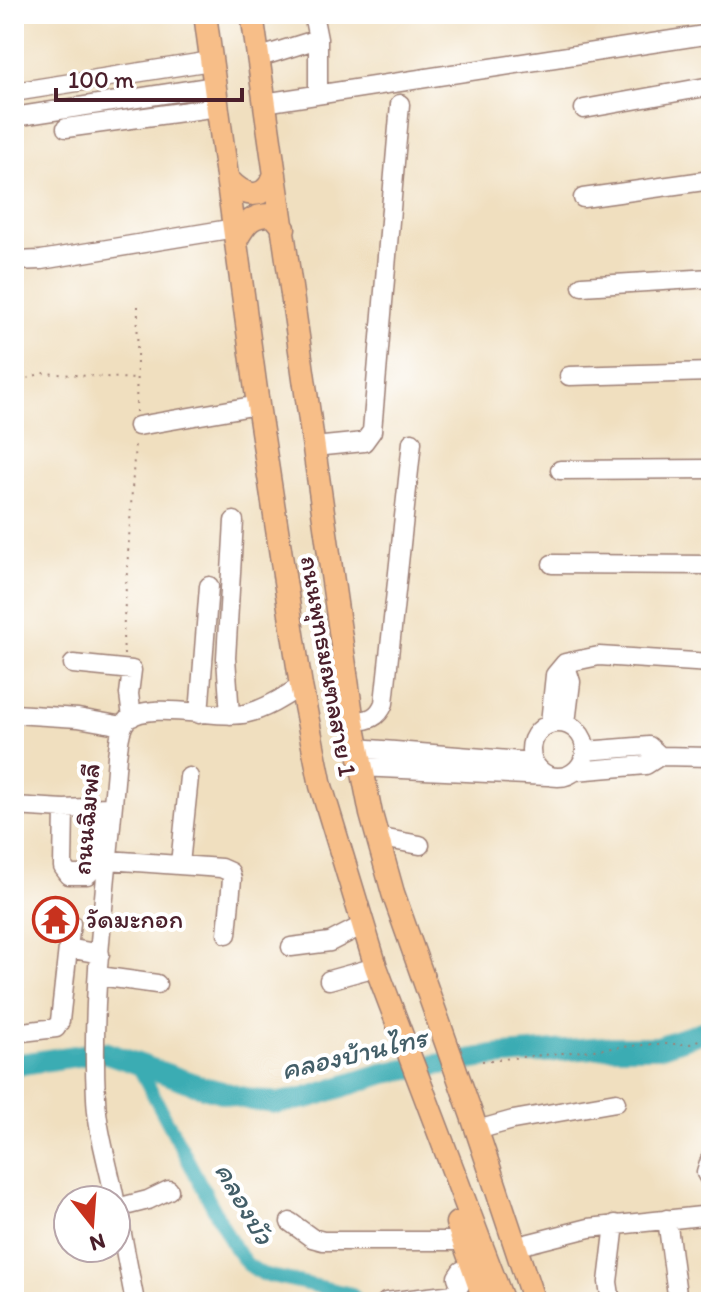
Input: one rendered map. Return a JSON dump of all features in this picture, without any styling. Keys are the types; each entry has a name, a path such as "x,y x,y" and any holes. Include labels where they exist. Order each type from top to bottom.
{"main road":[{"name":"ถนนพุทธมณฑลสาย 1","path":"205,14 258,405 301,686 321,786 376,967 503,1302"},
{"name":"ถนนพุทธมณฑลสาย 1","path":"252,14 353,722 376,837 440,1026 523,1253 534,1302"},
{"path":"229,180 239,191 253,194 267,188 275,174"},
{"path":"236,234 257,215 273,215 284,228"},
{"path":"444,1151 448,1198 485,1302"},
{"path":"523,1253 547,1302"}],"street":[{"path":"313,14 318,39 318,93"},
{"path":"264,103 711,34"},
{"path":"257,58 318,39"},
{"path":"14,92 211,61"},
{"path":"584,109 711,86"},
{"path":"14,117 217,96"},
{"path":"66,128 217,96"},
{"path":"314,447 364,442 372,431 400,104"},
{"path":"583,198 711,180"},
{"path":"14,261 236,234"},
{"path":"582,286 711,278"},
{"path":"569,376 711,372"},
{"path":"136,430 258,405"},
{"path":"353,722 375,717 384,703 412,442"},
{"path":"560,470 711,469"},
{"path":"230,715 226,658 234,521"},
{"path":"552,564 711,565"},
{"path":"199,714 209,586"},
{"path":"558,723 571,682 565,663 599,656 711,663"},
{"path":"73,664 132,670"},
{"name":"ถนนฉิมพลี","path":"109,1184 96,1146 96,1044 108,860 104,807 128,721 132,670"},
{"path":"14,714 128,721 149,711 230,715 254,711 301,686"},
{"path":"548,776 533,762 530,754 534,736 540,729 558,723 581,734 585,751 575,771"},
{"path":"585,751 649,746 660,756"},
{"path":"359,758 562,777 575,771 646,765 660,756 711,757"},
{"path":"359,758 533,762"},
{"path":"180,864 189,777"},
{"path":"14,806 64,809 104,807 93,869 87,875 69,875 63,867 64,809"},
{"path":"376,837 420,845"},
{"path":"108,860 221,868 230,872 227,934"},
{"path":"14,1033 56,1028 60,1021 71,923"},
{"path":"291,947 330,942 363,925"},
{"path":"68,948 100,954"},
{"path":"329,980 353,976 376,967"},
{"path":"99,976 157,984"},
{"path":"477,1130 513,1120 616,1102"},
{"path":"711,1157 706,1173 711,1182"},
{"path":"132,1202 148,1200 169,1190"},
{"path":"523,1253 615,1224 711,1215"},
{"path":"667,1219 678,1302"},
{"path":"290,1222 312,1238 323,1241 463,1241"},
{"path":"611,1302 608,1282 615,1224"},
{"name":"ถนนฉิมพลี","path":"128,1264 135,1302"},
{"path":"386,1302 454,1294 460,1285 457,1277 461,1271 472,1266"}],"path":[{"path":"132,670 124,660 123,635 136,430 138,306"},
{"path":"18,479 23,380 42,373 137,379"},
{"path":"482,1061 653,1044 690,1044 711,1034"}],"waterway":[{"name":"คลองบ้านไทร","path":"14,1065 104,1052 203,1087 252,1100 278,1103 307,1098 385,1073 493,1056 606,1047 658,1047 711,1029"},
{"name":"คลองบัว","path":"138,1066 234,1247 247,1264 262,1274 352,1294 357,1302"}],"place":[{"name":"วัดมะกอก","path":"55,919"}]}
